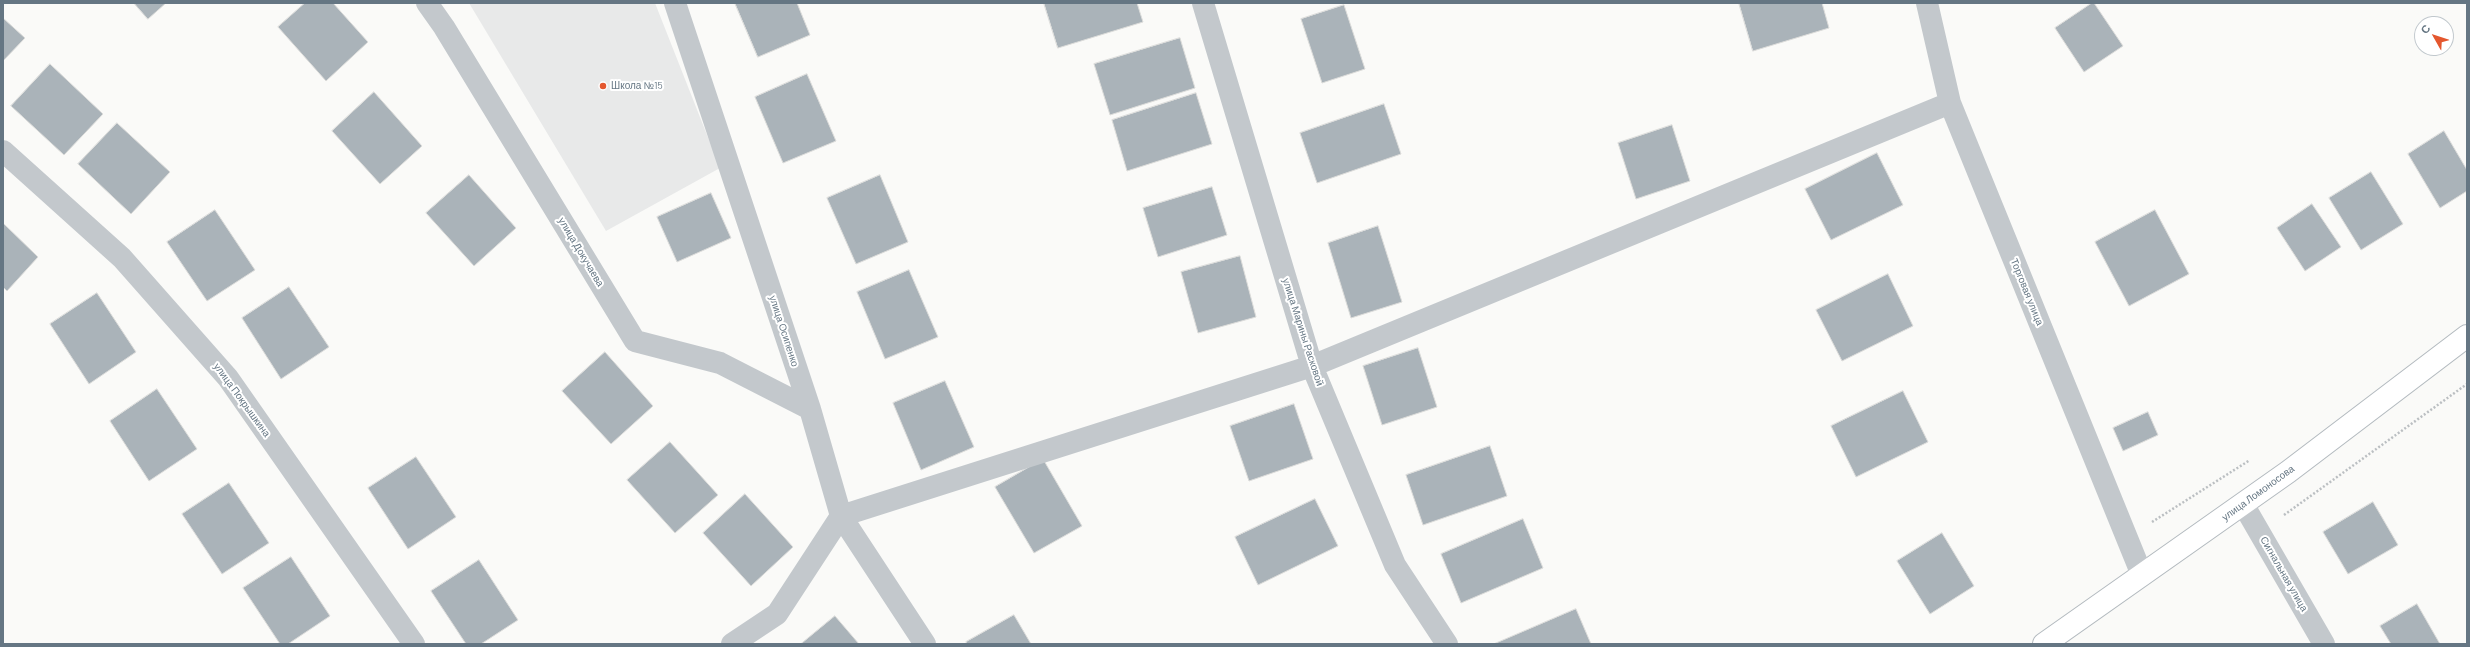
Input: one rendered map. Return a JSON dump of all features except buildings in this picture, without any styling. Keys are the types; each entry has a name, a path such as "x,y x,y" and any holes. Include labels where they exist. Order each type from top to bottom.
{"street":[{"name":"улица Докучаева","path":"426,3 444,27 635,341 720,363 810,409"},
{"name":"улица Осипенко","path":"675,3 810,409 841,516 925,644"},
{"name":"улица Марины Расковой","path":"1203,3 1312,366 1395,565 1447,644"},
{"name":"Торговая улица","path":"1927,3 1950,103 2142,575"},
{"path":"732,644 777,614 841,516 1312,366 1950,103"},
{"name":"улица Покрышкина","path":"3,151 122,258 228,378 414,644"},
{"name":"улица Ломоносова","path":"2044,644 2244,504 2467,336"},
{"name":"Сигнальная улица","path":"2244,504 2324,644"}],"path":[{"path":"2260,533 2467,384"}],"shaded area":[{"name":"Школа №15","path":"469,3 655,3 720,168 606,231"}],"place":[{"name":"Школа №15","path":"603,86"}]}
